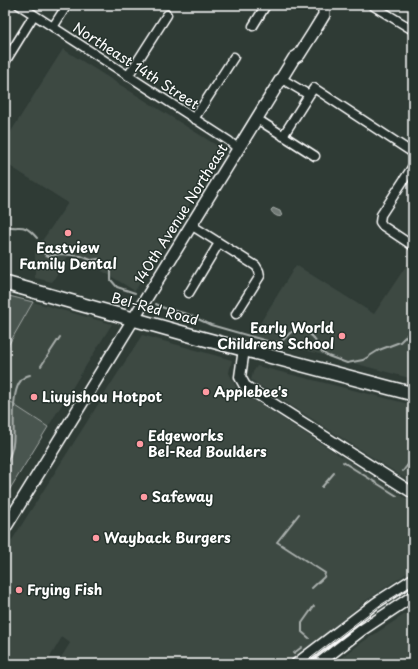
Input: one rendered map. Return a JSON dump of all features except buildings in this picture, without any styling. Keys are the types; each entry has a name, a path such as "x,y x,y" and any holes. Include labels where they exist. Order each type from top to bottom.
{"main road":[{"name":"140th Avenue Northeast","path":"5,528 294,58 299,56 317,27 324,15 325,7"},
{"name":"Bel-Red Road","path":"5,283 134,320 413,394"}],"street":[{"name":"Northeast 14th Street","path":"19,5 232,143 238,149"},
{"path":"53,27 67,5"},
{"path":"253,26 266,5"},
{"path":"372,5 413,30"},
{"path":"5,62 34,15"},
{"path":"128,76 167,16"},
{"path":"194,119 234,57"},
{"path":"282,78 309,95"},
{"path":"284,136 314,88 413,153"},
{"path":"257,119 316,156"},
{"path":"413,166 381,215 380,222 383,226 413,246"},
{"path":"191,225 256,266 259,271 260,276 236,314"},
{"path":"189,293 220,243"},
{"path":"244,349 240,377 245,386 413,493"},
{"path":"296,664 376,603 413,579"},
{"path":"318,664 362,630 413,596"}],"shaded area":[{"path":"63,49 224,150 135,291 71,252 52,282 35,278 35,251 68,203 5,163 5,141"},
{"path":"273,208 280,211 282,216 277,216 274,214 271,210"},
{"path":"412,257 413,379 252,336 296,265 374,314"},
{"path":"5,295 33,302 5,351"},
{"path":"33,302 112,324 48,427 5,399 5,351"},
{"path":"142,335 232,360 229,373 237,389 413,503 413,569 364,602 320,639 286,664 57,664 70,643 62,637 46,664 5,664 5,551"},
{"path":"257,366 413,405 413,468 406,479 251,380 253,372"},
{"path":"5,399 48,427 5,497"},
{"path":"413,609 413,664 333,664 364,641"}],"waterway":[{"path":"5,226 25,228 37,238"},
{"path":"43,253 48,256 61,254 81,256 91,260 99,259 111,270 111,280 117,287 135,293"},
{"path":"156,304 164,308 187,314 211,325 267,341"},
{"path":"273,342 281,342 290,333 300,327 313,337 322,352 328,356 347,363 363,360 379,350 400,342 413,329"},
{"path":"41,366 60,337"},
{"path":"5,468 11,453 14,437 15,394 18,385 23,378 30,375"},
{"path":"403,471 413,458"},
{"path":"343,462 397,496"},
{"path":"322,487 334,473"},
{"path":"299,514 277,542 325,573 324,577 312,588"},
{"path":"309,638 302,632 302,623 314,606"},
{"path":"294,653 302,647"}],"tram line":[{"path":"303,664 379,606 413,585"}],"place":[{"name":"Eastview Family Dental","path":"68,233"},
{"name":"Early World Childrens School","path":"342,336"},
{"name":"Applebee's","path":"206,392"},
{"name":"Liuyishou Hotpot","path":"34,397"},
{"name":"Edgeworks Bel-Red Boulders","path":"140,444"},
{"name":"Safeway","path":"144,497"},
{"name":"Wayback Burgers","path":"96,538"},
{"name":"Frying Fish","path":"19,590"}]}
